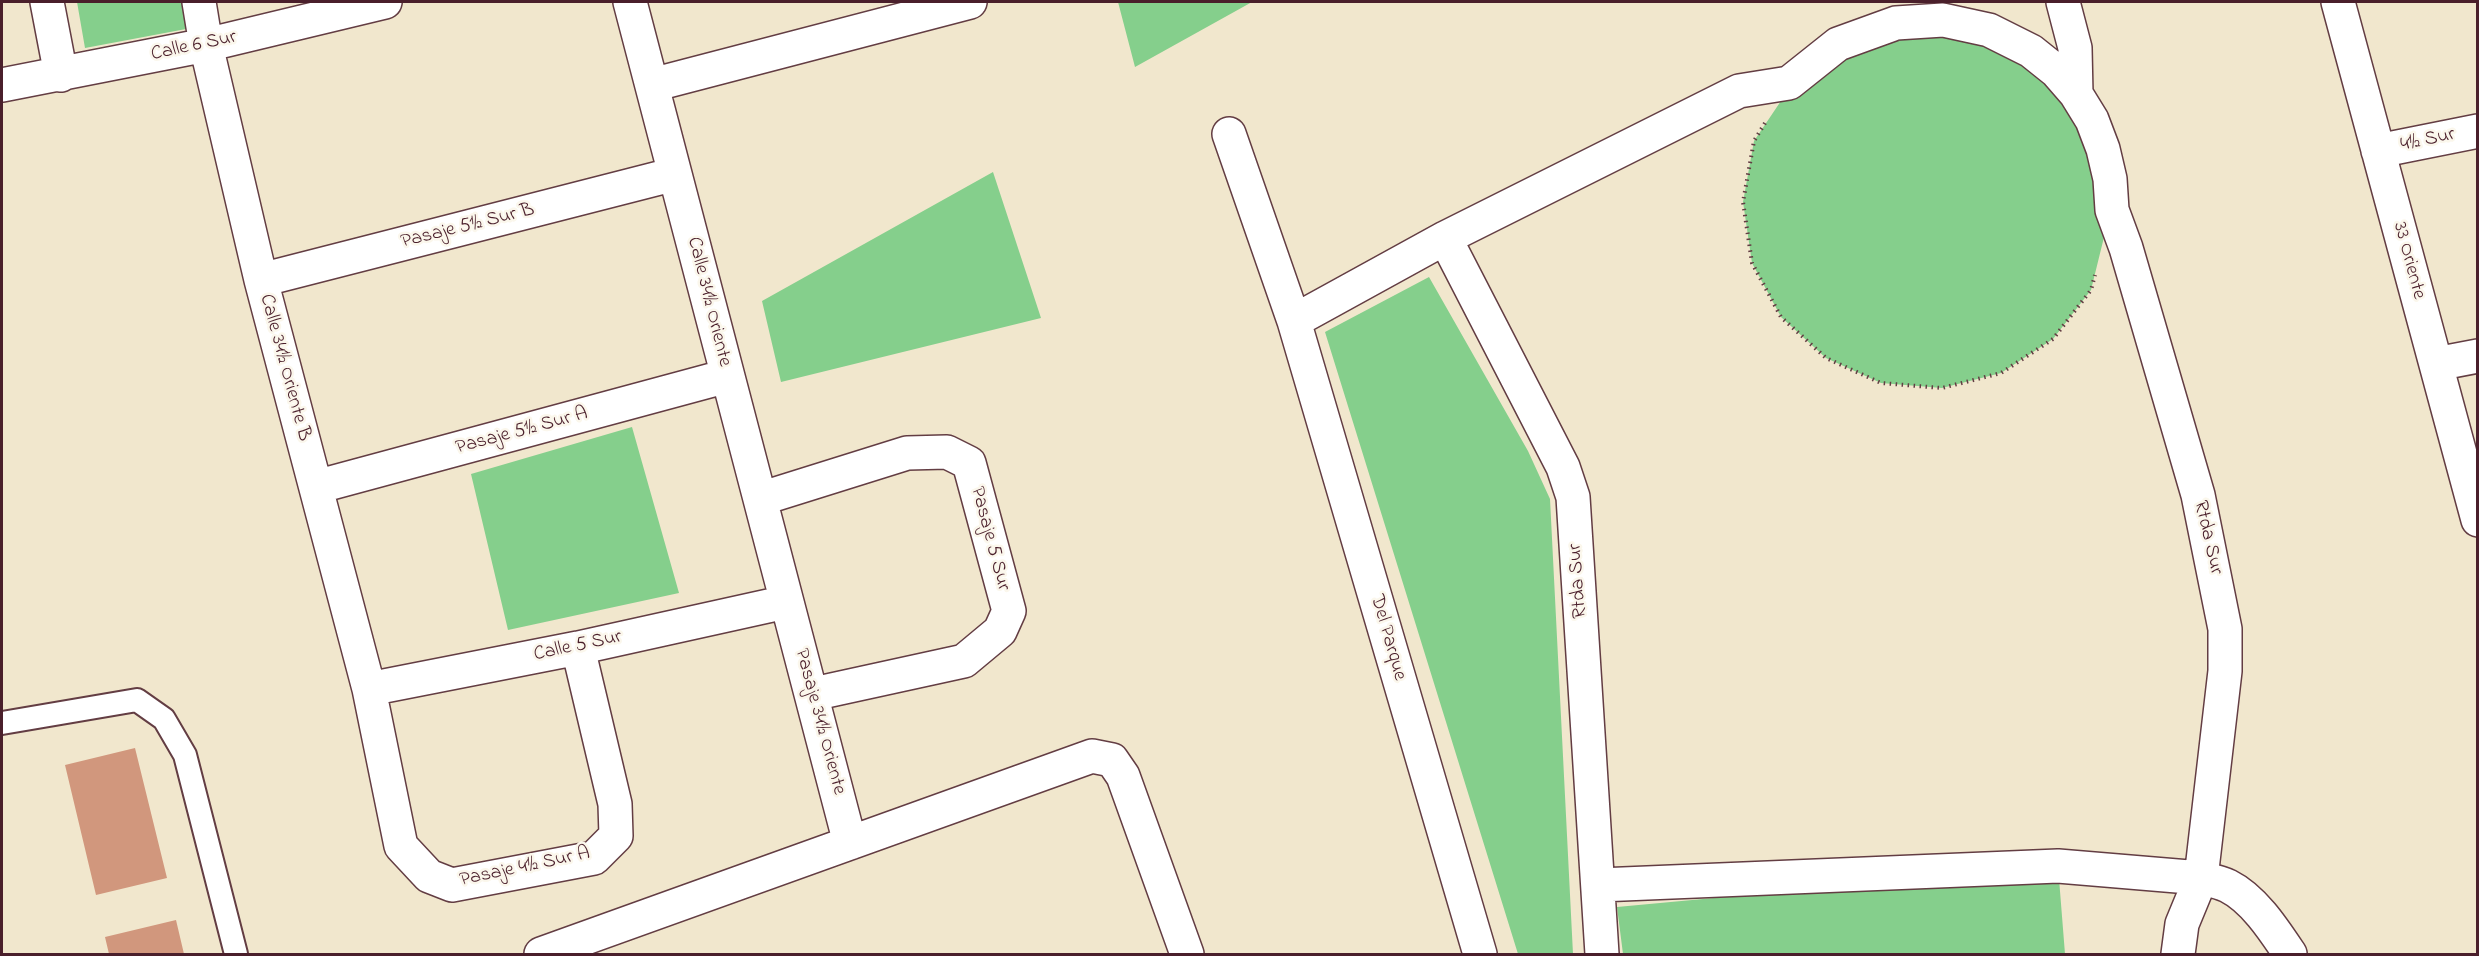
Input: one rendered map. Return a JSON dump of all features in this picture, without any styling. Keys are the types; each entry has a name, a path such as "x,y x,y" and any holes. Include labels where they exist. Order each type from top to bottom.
{"street":[{"path":"47,2 61,75"},
{"name":"Calle 34½ Oriente B","path":"199,2 206,45 261,279 369,689 400,846 429,876"},
{"name":"Calle 6 Sur","path":"2,85 206,45 385,2"},
{"name":"Calle 34½ Oriente","path":"630,2 786,602"},
{"path":"652,85 970,2"},
{"name":"Rtda Sur","path":"2063,2 2074,48 2076,94"},
{"name":"33 Oriente","path":"2338,2 2478,520"},
{"name":"Rtda Sur","path":"1789,83 1838,44 1896,22 1943,20 1989,30 2031,51 2056,71 2076,94 2092,120 2103,149 2110,179 2112,210 2126,248 2198,495 2225,629 2225,671 2201,878 2182,924 2178,954"},
{"path":"1294,321 1445,238 1739,91 1789,83"},
{"name":"4½ Sur","path":"2378,151 2478,131"},
{"name":"Del Parque","path":"1229,134 1294,321 1480,954"},
{"name":"Pasaje 5½ Sur B","path":"261,279 675,174"},
{"name":"Rtda Sur","path":"1445,238 1563,467 1573,497 1602,954"},
{"path":"2436,364 2478,356"},
{"name":"Pasaje 5½ Sur A","path":"316,488 727,376"},
{"name":"Pasaje 5 Sur","path":"760,500 907,453 947,452 969,463 1009,611 1000,632 964,661 813,694"},
{"name":"Calle 5 Sur","path":"369,689 578,648 786,602"},
{"name":"Pasaje 34½ Oriente","path":"786,602 813,694 850,843"},
{"name":"Pasaje 4½ Sur A","path":"429,876 452,885 594,858 616,836 615,804 578,648"},
{"path":"541,954 1092,756 1112,760 1123,776 1187,954"},
{"path":"1599,885 2058,866 2201,878 2227,885 2245,897 2290,954"}],"lane":[{"path":"2,723 137,700 164,719 185,755 236,954"}],"path":[{"path":"1789,83 1755,141 1743,202 1752,263 1781,317 1826,358 1881,383 1942,388 2001,373 2053,339 2091,290 2097,267"}],"green space":[{"path":"77,2 197,2 202,26 85,48"},
{"path":"1118,2 1252,2 1135,67"},
{"path":"1896,23 2003,45 2082,116 2106,229 2091,290 2053,339 2001,373 1942,388 1881,383 1826,358 1781,317 1752,263 1743,202 1754,141 1789,89"},
{"path":"993,172 1041,318 781,382 762,301"},
{"path":"1429,277 1528,451 1550,499 1573,954 1518,954 1325,332"},
{"path":"632,427 679,593 508,630 471,474"},
{"path":"2058,866 2065,954 1623,954 1617,907"}],"building":[{"path":"135,748 167,878 96,895 65,765"},
{"path":"176,920 184,954 109,954 105,937"}]}
